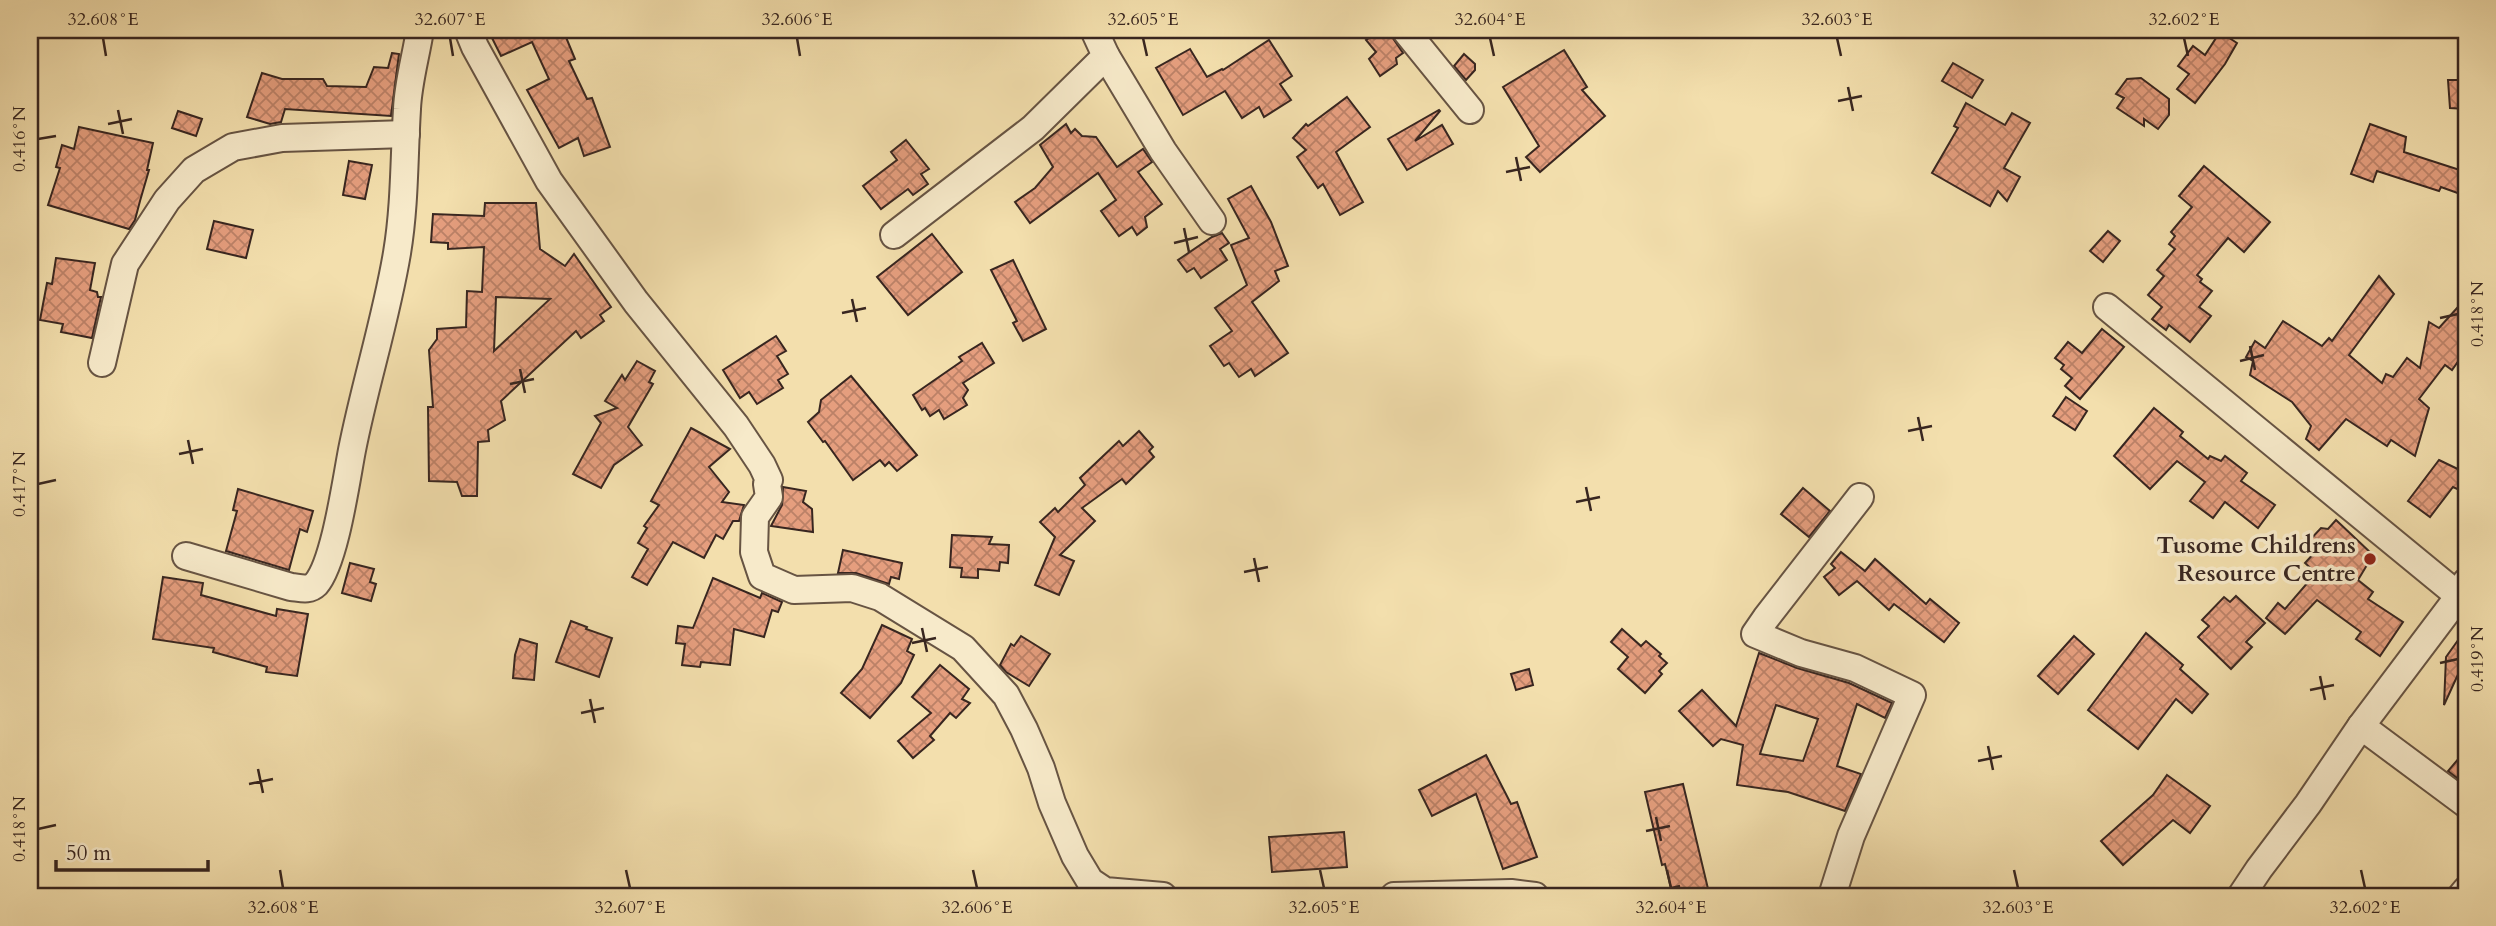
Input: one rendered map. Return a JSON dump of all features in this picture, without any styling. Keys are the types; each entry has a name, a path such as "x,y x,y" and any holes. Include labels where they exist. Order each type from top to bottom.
{"street":[{"path":"186,556 306,589 314,586 318,580 334,544 363,393 381,330 398,251 405,177 407,106 420,30"},
{"path":"468,30 549,181 636,302 736,426 762,465 769,480 769,497 755,517 754,552 762,576 794,590 852,588 880,597 963,648 1006,695 1041,768 1052,803 1075,856 1090,881 1105,891 1163,896"},
{"path":"1094,30 1106,56 1163,150 1212,221"},
{"path":"1405,30 1471,110"},
{"path":"894,235 1033,128 1106,56"},
{"path":"102,363 125,264 167,200 194,170 233,146 282,138 406,134"},
{"path":"2107,307 2463,588 2241,896"},
{"path":"1832,896 1851,835 1912,695 1855,668 1801,653 1755,634 1860,497"},
{"path":"2361,726 2466,804"},
{"path":"2461,896 2466,890"},
{"path":"1394,896 1511,893 1535,896"}],"building":[{"path":"488,30 563,30 575,59 569,61 587,99 592,98 610,147 584,156 578,138 559,148 527,90 549,79 532,42 501,56"},
{"path":"1381,30 1390,34 1403,53 1396,58 1397,64 1380,76 1369,59 1376,52 1366,40"},
{"path":"2220,32 2237,43 2225,64 2195,103 2177,89 2189,74 2178,66 2193,46 2205,55"},
{"path":"1269,40 1292,76 1280,84 1291,100 1264,117 1259,107 1242,118 1225,91 1183,115 1156,68 1190,49 1207,77 1223,70"},
{"path":"1564,50 1587,87 1582,90 1605,116 1540,172 1526,157 1539,146 1503,87"},
{"path":"392,53 399,54 391,116 285,109 281,122 270,124 247,117 262,73 282,79 323,79 327,86 366,87 374,67 388,68"},
{"path":"1464,54 1475,64 1475,70 1466,80 1454,66"},
{"path":"1953,63 1983,80 1972,98 1942,81"},
{"path":"2141,78 2169,99 2169,115 2158,129 2144,119 2144,126 2117,108 2124,98 2116,94 2127,79"},
{"path":"2448,80 2466,80 2466,109 2450,108"},
{"path":"1347,97 1370,127 1336,152 1363,202 1340,215 1323,184 1318,188 1297,157 1306,150 1293,138 1306,124 1308,126"},
{"path":"1966,103 2005,125 2012,113 2030,123 2004,168 2020,177 2007,201 1998,191 1990,206 1932,173 1958,128 1954,126"},
{"path":"1439,110 1415,141 1442,125 1453,144 1407,170 1388,139"},
{"path":"178,111 202,119 196,136 172,128"},
{"path":"1066,124 1071,133 1075,129 1082,136 1096,137 1117,167 1143,149 1152,162 1138,172 1162,204 1145,217 1147,227 1137,235 1132,227 1119,236 1101,211 1116,200 1098,173 1030,223 1015,202 1035,188 1053,167 1040,145"},
{"path":"2370,124 2406,137 2404,152 2466,172 2466,196 2441,187 2439,191 2377,171 2373,182 2351,174"},
{"path":"79,127 153,143 149,170 135,220 129,229 48,205 60,168 56,167 62,145 74,149"},
{"path":"906,140 929,169 921,174 928,184 913,195 908,189 881,209 863,186 897,160 891,152"},
{"path":"349,161 372,165 365,199 343,195"},
{"path":"2204,166 2270,222 2244,252 2228,238 2197,275 2202,279 2200,282 2212,291 2199,307 2211,316 2190,342 2169,325 2166,330 2152,319 2162,307 2148,295 2164,276 2157,270 2175,249 2169,244 2175,236 2171,232 2192,207 2179,196"},
{"path":"1251,186 1271,222 1288,266 1275,271 1279,281 1252,302 1288,353 1255,376 1251,369 1239,377 1229,363 1224,366 1210,346 1232,331 1215,308 1247,285 1231,245 1249,238 1228,199"},
{"path":"485,203 536,203 540,249 565,266 574,254 611,307 600,315 604,321 581,338 576,331 501,401 505,420 488,430 489,441 478,442 477,496 462,496 457,482 429,481 428,407 433,407 429,350 437,339 437,329 466,327 467,291 482,292 484,247 448,249 448,243 431,242 433,214 484,216","holes":["496,297 550,299 494,351"]},
{"path":"214,221 253,230 246,258 207,249"},
{"path":"2108,231 2120,241 2103,262 2090,251"},
{"path":"1222,233 1229,243 1220,249 1227,260 1201,278 1194,268 1187,272 1178,260"},
{"path":"932,234 962,272 908,315 877,277"},
{"path":"56,258 95,263 90,290 101,297 92,338 61,332 63,324 40,320 47,283 52,284"},
{"path":"1013,260 1046,329 1023,341 1013,323 1017,321 991,270"},
{"path":"2379,276 2394,294 2349,355 2382,383 2386,374 2393,377 2407,358 2420,368 2429,322 2439,328 2458,307 2466,314 2466,350 2452,370 2445,365 2419,399 2429,408 2415,456 2391,440 2387,446 2346,419 2319,450 2306,439 2311,426 2292,402 2250,375 2253,361 2246,357 2255,341 2265,348 2283,321 2322,346 2329,338 2332,341"},
{"path":"2102,329 2124,347 2080,399 2065,386 2072,378 2061,369 2064,365 2055,358 2068,342 2082,353"},
{"path":"776,336 786,351 777,356 788,374 778,380 783,388 757,404 749,392 740,398 723,370"},
{"path":"982,343 994,363 963,383 968,390 963,398 967,405 944,419 939,410 930,416 925,408 922,410 913,395 962,361 959,357"},
{"path":"637,361 655,371 649,382 653,384 628,427 642,445 614,465 601,488 573,474 601,423 595,416 617,408 605,401 622,375 625,380"},
{"path":"851,376 917,455 897,471 889,462 885,466 880,460 853,480 808,422 819,412 821,400"},
{"path":"2066,397 2087,411 2075,430 2053,416"},
{"path":"2154,408 2183,432 2180,436 2208,459 2210,456 2221,461 2225,456 2247,473 2241,481 2275,505 2258,528 2225,502 2213,518 2190,501 2205,482 2177,461 2150,489 2114,456"},
{"path":"691,428 730,449 709,467 729,492 722,502 744,505 739,521 733,521 723,539 716,535 704,558 673,542 647,585 632,577 648,549 638,543 647,528 644,526 659,505 651,501"},
{"path":"1139,431 1153,447 1149,451 1154,457 1126,484 1122,479 1082,508 1095,521 1060,555 1074,561 1059,595 1035,585 1055,537 1040,522 1055,508 1058,512 1085,485 1080,478 1119,441 1123,446"},
{"path":"2439,460 2466,473 2466,493 2453,487 2430,517 2408,501"},
{"path":"783,487 806,491 803,502 812,509 813,532 771,526 782,505"},
{"path":"1803,488 1830,511 1809,537 1781,514"},
{"path":"238,489 313,511 307,532 300,529 289,570 226,551 237,511 233,510"},
{"path":"2336,520 2373,555 2358,580 2373,592 2368,599 2403,622 2380,656 2356,639 2361,632 2317,600 2285,634 2266,618 2278,603 2285,609 2316,573 2305,563 2317,550 2308,542 2321,528 2328,529"},
{"path":"952,535 992,537 989,544 1009,545 1008,563 1000,562 999,571 978,569 978,578 961,577 962,568 950,567"},
{"path":"843,550 902,563 899,579 891,577 889,584 856,573 838,573"},
{"path":"1841,552 1865,571 1875,559 1926,604 1930,599 1959,623 1944,642 1894,604 1889,610 1857,581 1839,595 1824,577 1835,568 1831,564"},
{"path":"350,563 374,569 370,582 376,584 371,601 342,593"},
{"path":"163,577 203,583 201,595 276,616 277,609 308,614 297,676 266,672 267,667 213,652 214,648 153,639"},
{"path":"713,578 760,598 762,593 782,602 778,612 772,610 764,637 734,629 730,665 701,662 700,667 682,665 685,644 676,643 678,626 693,628"},
{"path":"2236,596 2265,623 2246,642 2252,647 2231,669 2198,637 2209,626 2202,620 2224,597 2230,602"},
{"path":"571,621 612,638 599,677 556,662"},
{"path":"882,625 912,639 907,651 914,655 901,683 870,718 841,693 862,669"},
{"path":"1622,629 1641,646 1646,641 1667,663 1659,671 1662,674 1645,693 1618,669 1628,657 1611,642"},
{"path":"2466,629 2466,657 2444,705 2446,657"},
{"path":"2146,633 2183,665 2180,669 2208,694 2192,713 2176,699 2138,749 2088,710"},
{"path":"1021,636 1050,654 1029,686 1006,672 1000,665 1011,644 1014,646"},
{"path":"2074,636 2094,654 2058,694 2038,676"},
{"path":"520,639 537,644 534,680 513,678"},
{"path":"1759,653 1797,668 1849,683 1892,703 1885,718 1857,704 1837,766 1861,774 1845,811 1788,792 1737,785 1743,745 1721,739 1713,746 1679,711 1702,690 1736,726","holes":["1776,705 1818,719 1803,761 1760,754"]},
{"path":"940,665 969,689 962,699 970,703 956,718 950,713 930,736 934,740 913,758 898,741 931,713 912,697"},
{"path":"1529,669 1533,685 1516,690 1511,674"},
{"path":"2466,750 2466,785 2448,771"},
{"path":"1486,755 1511,804 1517,802 1537,857 1503,869 1476,794 1432,816 1419,790"},
{"path":"2167,775 2210,806 2190,833 2173,820 2123,865 2101,841 2153,795"},
{"path":"1683,784 1709,893 1695,896 1681,896 1679,886 1671,888 1665,864 1662,865 1645,792"},
{"path":"1344,832 1347,867 1272,872 1269,837"}],"place":[{"name":"Tusome Childrens Resource Centre","path":"2370,559"}]}
